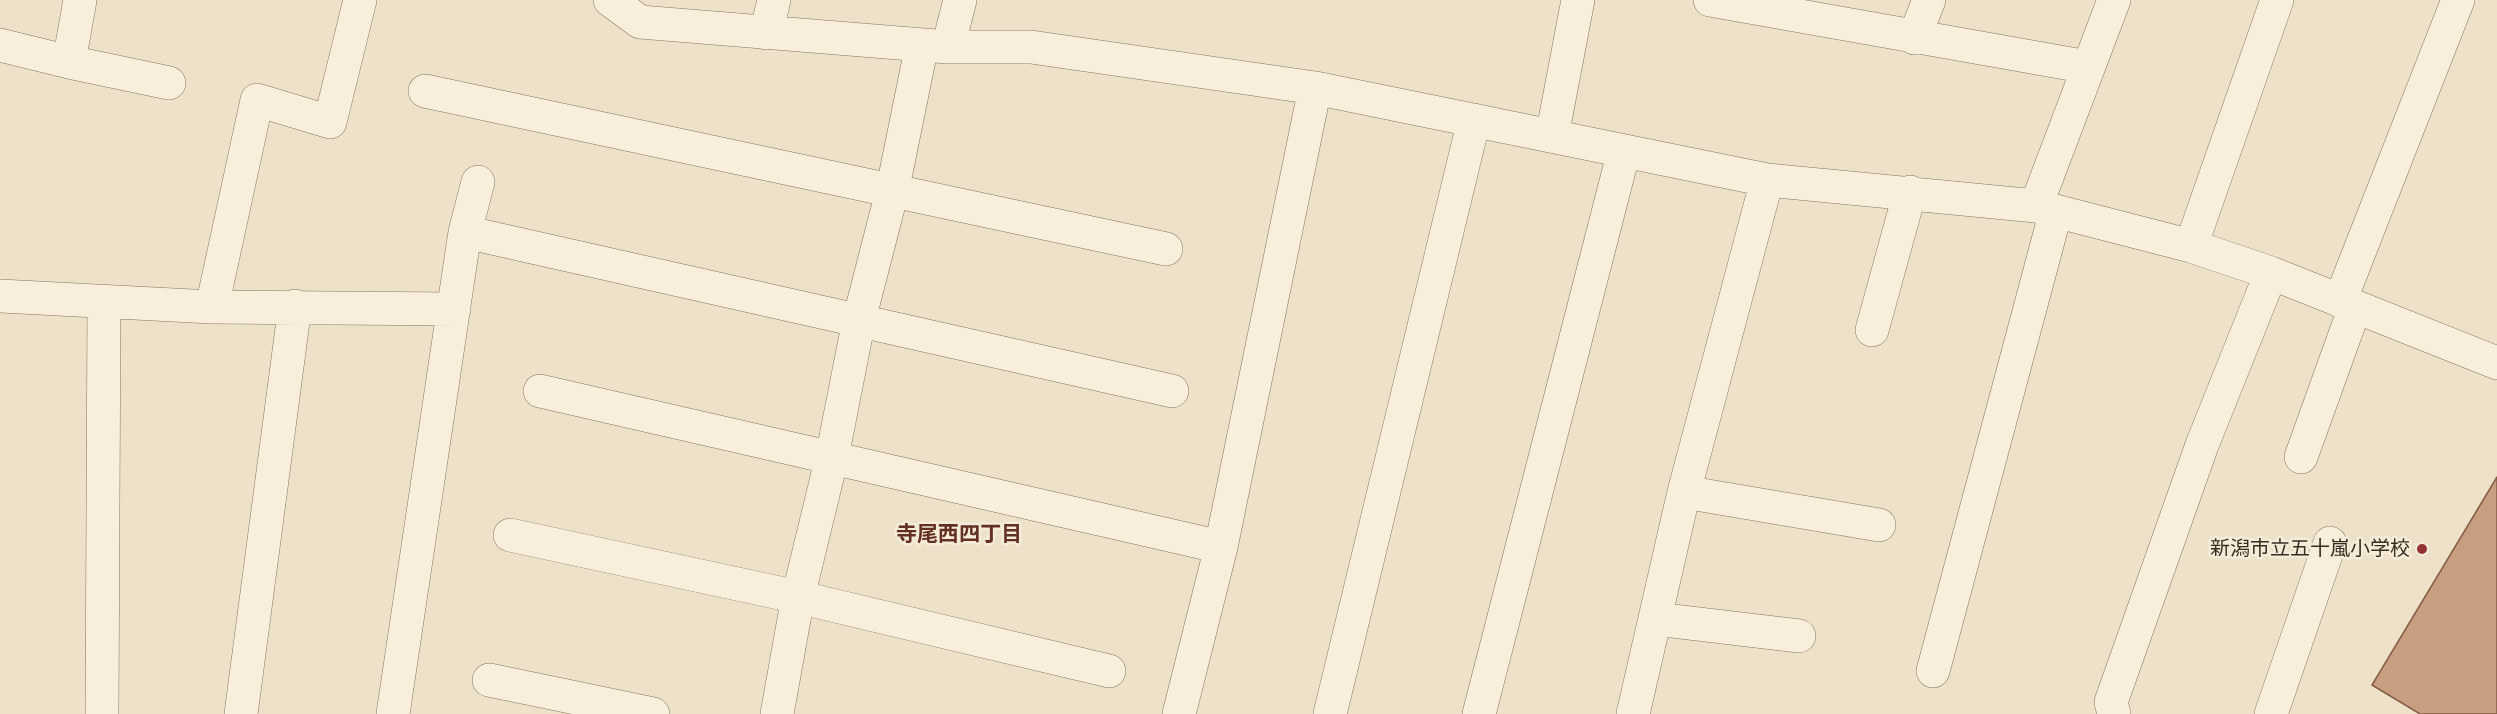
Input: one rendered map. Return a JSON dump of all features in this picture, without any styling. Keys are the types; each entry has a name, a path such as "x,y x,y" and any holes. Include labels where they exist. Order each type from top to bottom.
{"street":[{"path":"69,62 80,0"},
{"path":"212,307 257,100 330,122 360,0"},
{"path":"610,0 640,22 935,46 1031,47 1315,88 1767,180 1910,192 2046,208 2191,246 2271,273 2347,304 2494,353"},
{"path":"766,33 774,0"},
{"path":"777,714 798,597 832,458 859,320 892,192 935,46 960,0"},
{"path":"1552,136 1578,0"},
{"path":"1710,0 1914,38 2088,67"},
{"path":"1914,38 1929,0"},
{"path":"1933,671 2046,208 2088,67 2114,0"},
{"path":"2191,246 2277,0"},
{"path":"2301,457 2347,304 2458,0"},
{"path":"0,45 170,83"},
{"path":"1179,714 1221,547 1315,88"},
{"path":"425,91 1166,249"},
{"path":"1330,714 1474,120"},
{"path":"1479,714 1624,151"},
{"path":"1633,714 1684,492 1767,180"},
{"path":"393,714 465,231 478,182"},
{"path":"1872,330 1910,192"},
{"path":"465,231 1172,391"},
{"path":"2114,714 2111,702 2202,445 2271,273"},
{"path":"0,296 212,307 454,309"},
{"path":"102,714 104,302"},
{"path":"241,714 295,306"},
{"path":"540,391 1221,547"},
{"path":"1684,492 1879,525"},
{"path":"510,535 798,597 1109,670"},
{"path":"2271,714 2330,543"},
{"path":"1656,619 1799,636"},
{"path":"489,680 652,714"}],"building":[{"path":"2497,477 2497,714 2420,714 2372,685"}],"place":[{"name":"新潟市立五十嵐小学校","path":"2422,549"}],"district":[{"name":"寺尾西四丁目","path":"959,535"}]}
